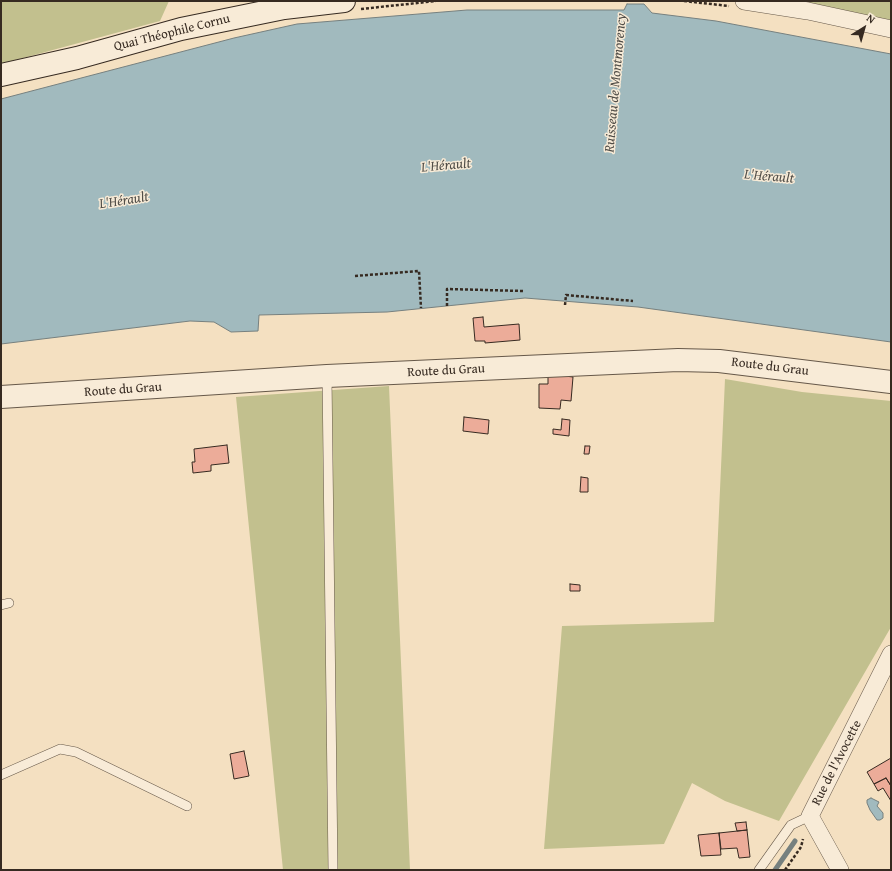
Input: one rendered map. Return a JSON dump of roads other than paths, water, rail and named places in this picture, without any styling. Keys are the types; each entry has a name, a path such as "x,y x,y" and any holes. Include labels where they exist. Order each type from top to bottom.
{"street":[{"name":"Quai Théophile Cornu","path":"1,75 77,58 181,28 284,8 344,1"},
{"path":"744,1 808,11 891,29"},
{"name":"Route du Grau","path":"1,397 327,376 678,360 719,361 891,382"},
{"name":"Rue de l'Avocette","path":"840,870 810,816 891,654"}],"lane":[{"path":"327,376 333,870"},
{"path":"1,775 60,749 76,752 187,806"},
{"path":"759,870 791,825 810,816"}],"water":[{"path":"627,4 644,4 652,13 716,21 891,54 891,342 638,307 525,298 387,312 259,315 258,331 231,332 214,322 190,321 1,344 1,99 234,38 297,24 467,10 624,10"},
{"path":"871,798 879,802 877,806 883,813 883,818 880,820 877,820 867,803 867,800"}],"waterway":[{"path":"775,870 795,841"}],"water label":[{"name":"Ruisseau de Montmorency","path":"616,83"},
{"name":"L'Hérault","path":"446,166"},
{"name":"L'Hérault","path":"769,177"},
{"name":"L'Hérault","path":"124,201"}]}
